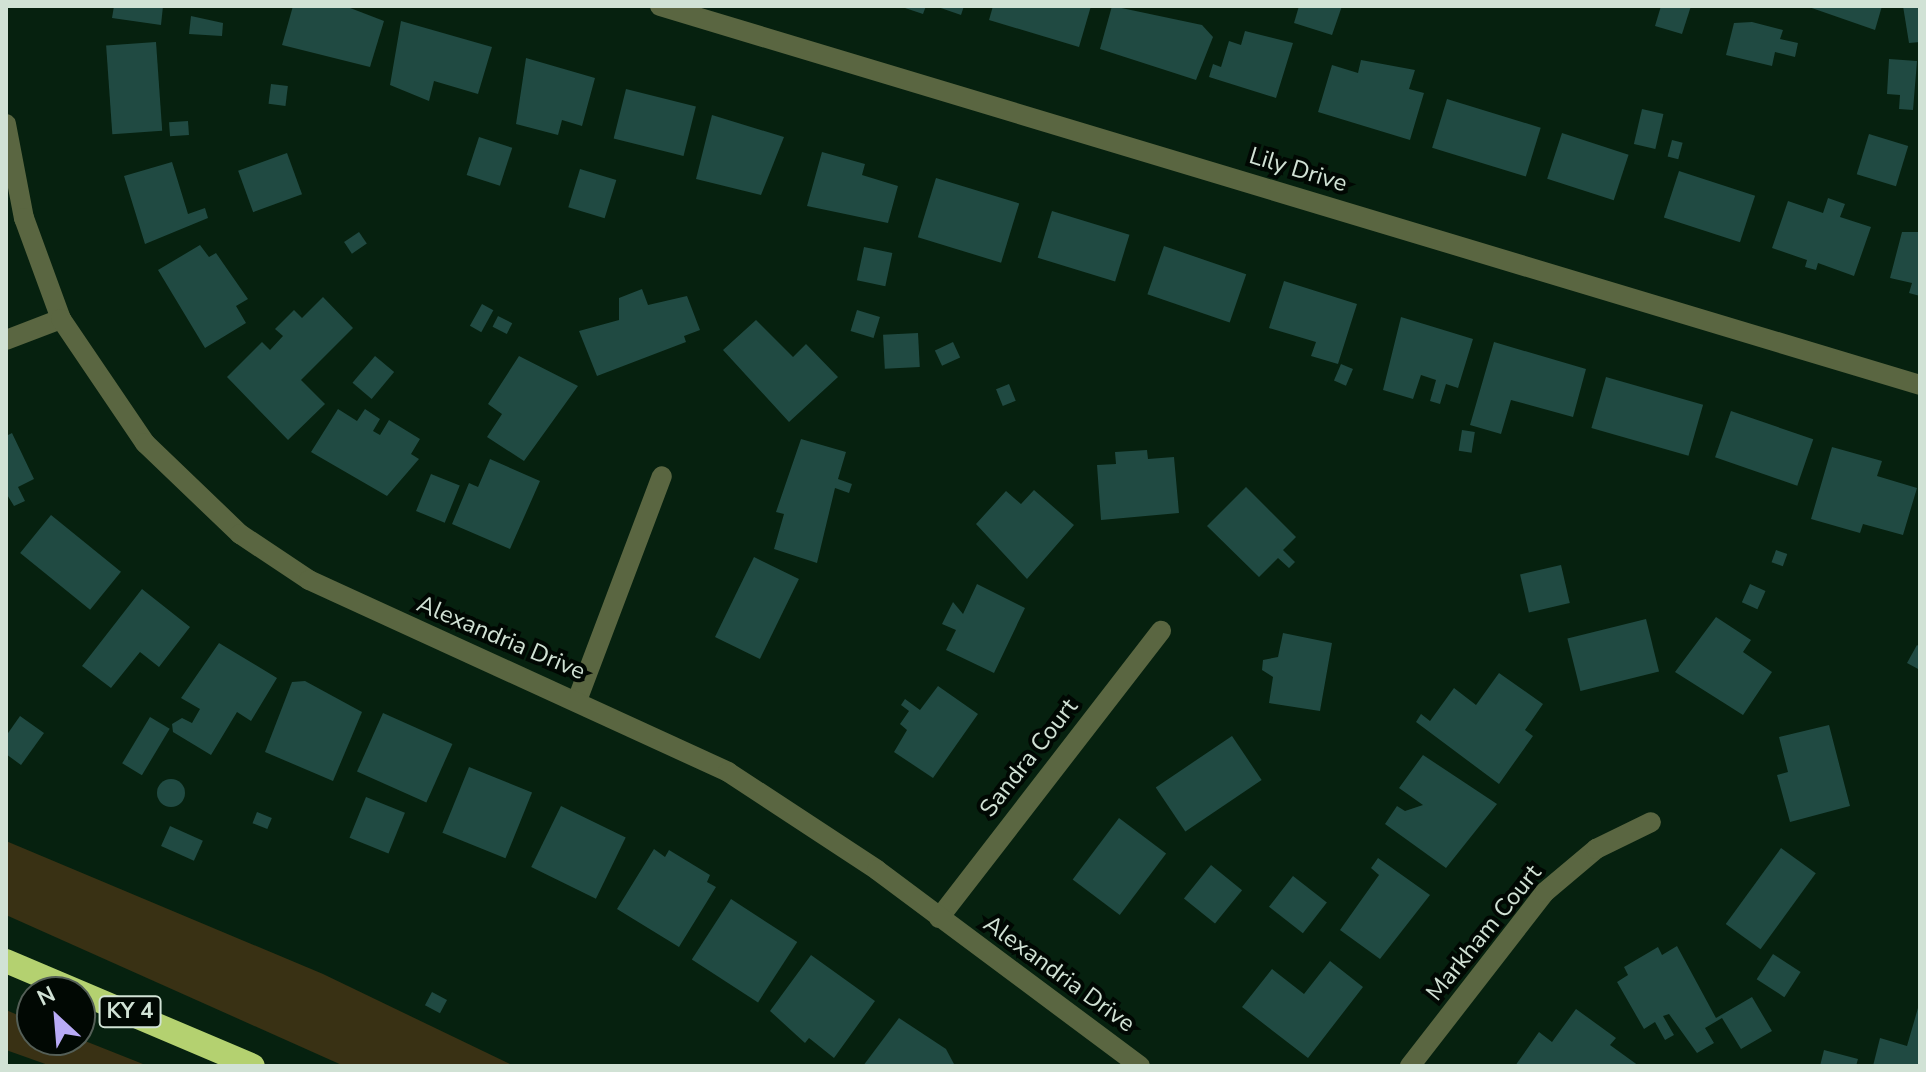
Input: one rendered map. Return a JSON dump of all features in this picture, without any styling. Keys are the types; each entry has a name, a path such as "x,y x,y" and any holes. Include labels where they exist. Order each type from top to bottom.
{"highway":[{"name":"KY 4","path":"6,961 253,1066"}],"street":[{"name":"Lily Drive","path":"660,6 1920,385"},
{"name":"Alexandria Drive","path":"6,124 24,218 61,319 145,443 240,534 360,605 578,698 728,772 939,918 1140,1066"},
{"path":"6,340 61,319"},
{"path":"578,698 662,476"},
{"name":"Sandra Court","path":"939,918 1161,631"},
{"name":"Markham Court","path":"1410,1066 1545,892 1596,849 1651,822"}],"shaded area":[{"path":"6,841 323,974 514,1066 344,1066 6,915"},
{"path":"6,1010 16,1014 16,1054 6,1050"},
{"path":"96,1045 148,1066 51,1066 23,1056 96,1056"}],"building":[{"path":"114,6 163,6 161,25 112,18"},
{"path":"293,6 345,6 384,21 370,67 282,45"},
{"path":"899,6 926,6 923,14"},
{"path":"935,6 964,6 961,15"},
{"path":"993,6 1091,6 1079,47 989,20"},
{"path":"1112,6 1202,25 1213,37 1196,80 1100,49"},
{"path":"1299,6 1342,6 1332,35 1294,23"},
{"path":"1661,6 1691,6 1682,34 1655,26"},
{"path":"1806,6 1882,6 1875,30"},
{"path":"1903,6 1920,6 1920,42 1909,43"},
{"path":"191,16 223,23 222,36 189,34"},
{"path":"401,21 492,47 478,94 434,81 429,101 390,85"},
{"path":"1752,22 1783,30 1780,39 1798,43 1795,57 1775,52 1772,66 1726,55 1734,23"},
{"path":"1245,31 1293,43 1276,98 1209,77 1213,64 1221,67 1229,41 1241,45"},
{"path":"156,42 162,131 112,134 106,45"},
{"path":"526,58 595,78 582,126 562,120 558,135 516,124"},
{"path":"1889,59 1917,61 1913,110 1899,109 1900,95 1887,94"},
{"path":"1361,60 1415,70 1409,89 1424,93 1410,140 1318,112 1332,65 1358,73"},
{"path":"271,84 288,86 285,106 269,104"},
{"path":"626,89 696,106 684,156 614,138"},
{"path":"1447,99 1541,128 1526,176 1432,148"},
{"path":"1642,109 1663,114 1655,149 1634,144"},
{"path":"712,115 784,137 761,195 696,179"},
{"path":"188,121 189,135 170,136 169,122"},
{"path":"1562,133 1629,155 1614,200 1547,179"},
{"path":"1869,134 1908,146 1896,186 1857,174"},
{"path":"479,137 512,148 500,186 467,175"},
{"path":"1672,140 1683,143 1678,159 1668,156"},
{"path":"822,152 865,164 862,175 898,186 888,223 807,206"},
{"path":"287,153 302,194 253,212 238,171"},
{"path":"172,162 188,214 205,208 208,218 145,244 124,176"},
{"path":"580,169 616,180 605,218 568,207"},
{"path":"1679,171 1755,196 1740,242 1664,218"},
{"path":"936,178 1019,203 1001,263 918,237"},
{"path":"1828,198 1845,204 1840,217 1871,227 1854,276 1818,263 1816,270 1805,267 1807,260 1772,248 1788,201 1823,213"},
{"path":"1052,211 1129,235 1115,282 1038,258"},
{"path":"359,232 367,244 352,254 344,242"},
{"path":"1902,232 1920,232 1920,296 1909,293 1912,283 1890,278"},
{"path":"200,245 209,257 216,253 248,299 236,306 246,323 205,348 158,270"},
{"path":"1164,246 1246,274 1230,323 1147,294"},
{"path":"864,247 892,253 885,286 857,280"},
{"path":"1284,281 1357,304 1338,364 1311,356 1316,342 1269,328"},
{"path":"642,289 648,305 687,296 700,330 684,336 686,342 597,376 579,331 619,320 619,298"},
{"path":"323,297 353,328 301,380 325,404 288,440 227,377 262,342 270,350 283,336 275,329 294,310 302,318"},
{"path":"482,304 493,310 481,332 470,326"},
{"path":"857,310 880,317 874,338 851,331"},
{"path":"498,316 512,323 507,334 493,327"},
{"path":"1401,317 1473,339 1458,388 1446,384 1440,404 1430,401 1436,380 1421,375 1413,399 1383,390"},
{"path":"756,320 793,357 806,344 838,377 789,422 723,350"},
{"path":"918,333 920,367 885,369 883,335"},
{"path":"953,342 960,357 942,366 935,350"},
{"path":"1494,342 1586,369 1573,417 1511,400 1501,434 1470,425"},
{"path":"375,356 394,372 372,399 353,383"},
{"path":"519,356 578,386 524,461 487,437 502,414 488,404"},
{"path":"1341,364 1353,369 1346,386 1334,381"},
{"path":"1606,377 1703,405 1688,456 1591,428"},
{"path":"1009,384 1016,401 1003,406 996,389"},
{"path":"338,409 357,421 365,409 380,419 373,431 380,435 389,420 420,439 411,454 419,459 387,496 311,452"},
{"path":"1731,411 1813,439 1797,486 1715,457"},
{"path":"1462,430 1475,432 1472,453 1459,451"},
{"path":"12,433 34,479 18,487 25,501 14,506 6,493 6,436"},
{"path":"801,439 846,452 838,479 852,484 849,493 835,488 817,563 774,549 784,514 776,512"},
{"path":"1832,447 1882,461 1877,476 1917,488 1903,535 1863,524 1860,533 1811,519"},
{"path":"1147,450 1148,459 1174,457 1179,513 1101,520 1097,465 1116,464 1115,452"},
{"path":"490,459 540,481 510,549 452,524 469,483 478,487"},
{"path":"431,474 460,486 445,523 416,511"},
{"path":"1246,487 1296,537 1283,550 1295,562 1289,568 1278,558 1259,577 1207,526"},
{"path":"1034,490 1074,525 1027,579 976,524 1006,491 1021,504"},
{"path":"51,515 121,572 90,610 20,553"},
{"path":"1776,550 1787,554 1783,566 1772,562"},
{"path":"754,557 799,579 760,659 715,637"},
{"path":"1561,565 1570,603 1529,612 1520,574"},
{"path":"977,584 1025,608 994,673 946,650 956,630 942,624 953,602 963,614"},
{"path":"1750,584 1766,591 1757,609 1742,602"},
{"path":"142,589 190,627 159,667 140,652 111,688 82,666"},
{"path":"1716,617 1751,640 1743,652 1772,672 1743,715 1675,672"},
{"path":"1646,619 1659,671 1580,691 1567,639"},
{"path":"1283,633 1332,643 1320,711 1269,703 1273,677 1262,670 1263,660 1278,657"},
{"path":"219,643 277,678 251,721 237,712 211,755 173,732 172,724 182,718 192,723 200,709 181,698"},
{"path":"1917,645 1920,647 1920,670 1907,663"},
{"path":"1499,673 1543,704 1525,730 1533,736 1499,784 1416,722 1421,714 1430,721 1454,688 1476,705"},
{"path":"305,681 362,712 333,781 265,752 292,682"},
{"path":"938,686 978,714 933,778 894,752 907,730 900,724 909,711 901,705 905,699 920,710"},
{"path":"383,713 452,744 426,802 357,771"},
{"path":"20,716 44,733 21,765 6,754 6,736"},
{"path":"150,717 170,729 142,775 122,763"},
{"path":"1829,725 1850,806 1790,822 1777,775 1788,772 1779,737"},
{"path":"1232,736 1262,780 1185,831 1156,787"},
{"path":"1423,755 1497,804 1446,868 1385,824 1397,806 1405,811 1423,805 1399,788"},
{"path":"469,767 532,792 505,858 442,833"},
{"path":"171,779 181,783 185,793 181,803 171,807 161,803 157,793 161,783"},
{"path":"366,797 405,813 388,854 350,838"},
{"path":"561,806 626,838 596,899 531,867"},
{"path":"257,812 272,818 267,829 253,823"},
{"path":"1119,818 1166,854 1120,915 1073,879"},
{"path":"170,826 203,841 194,861 161,846"},
{"path":"1781,848 1816,873 1761,949 1726,924"},
{"path":"654,849 665,857 669,850 710,875 707,882 716,887 679,947 617,909"},
{"path":"1378,858 1430,895 1380,959 1340,930 1379,875 1371,868"},
{"path":"1211,865 1242,890 1215,924 1184,898"},
{"path":"1293,876 1327,902 1303,933 1269,907"},
{"path":"731,899 797,942 758,1002 692,959"},
{"path":"1677,946 1716,1018 1752,997 1772,1031 1741,1049 1722,1018 1705,1028 1714,1043 1697,1053 1669,1014 1663,1016 1674,1035 1665,1040 1655,1022 1644,1029 1617,982 1628,975 1624,967 1658,947 1662,955"},
{"path":"1773,954 1801,972 1784,997 1757,979"},
{"path":"811,955 875,1001 834,1058 809,1038 805,1043 770,1011"},
{"path":"1330,961 1363,987 1308,1058 1242,1007 1272,969 1304,994"},
{"path":"432,992 447,1000 440,1013 425,1005"},
{"path":"1920,1001 1920,1066 1873,1066 1880,1038 1907,1046"},
{"path":"1576,1009 1616,1038 1610,1045 1639,1066 1515,1066 1539,1032 1552,1042"},
{"path":"899,1018 946,1049 955,1066 863,1066"},
{"path":"1824,1050 1858,1059 1856,1066 1820,1066"}]}
